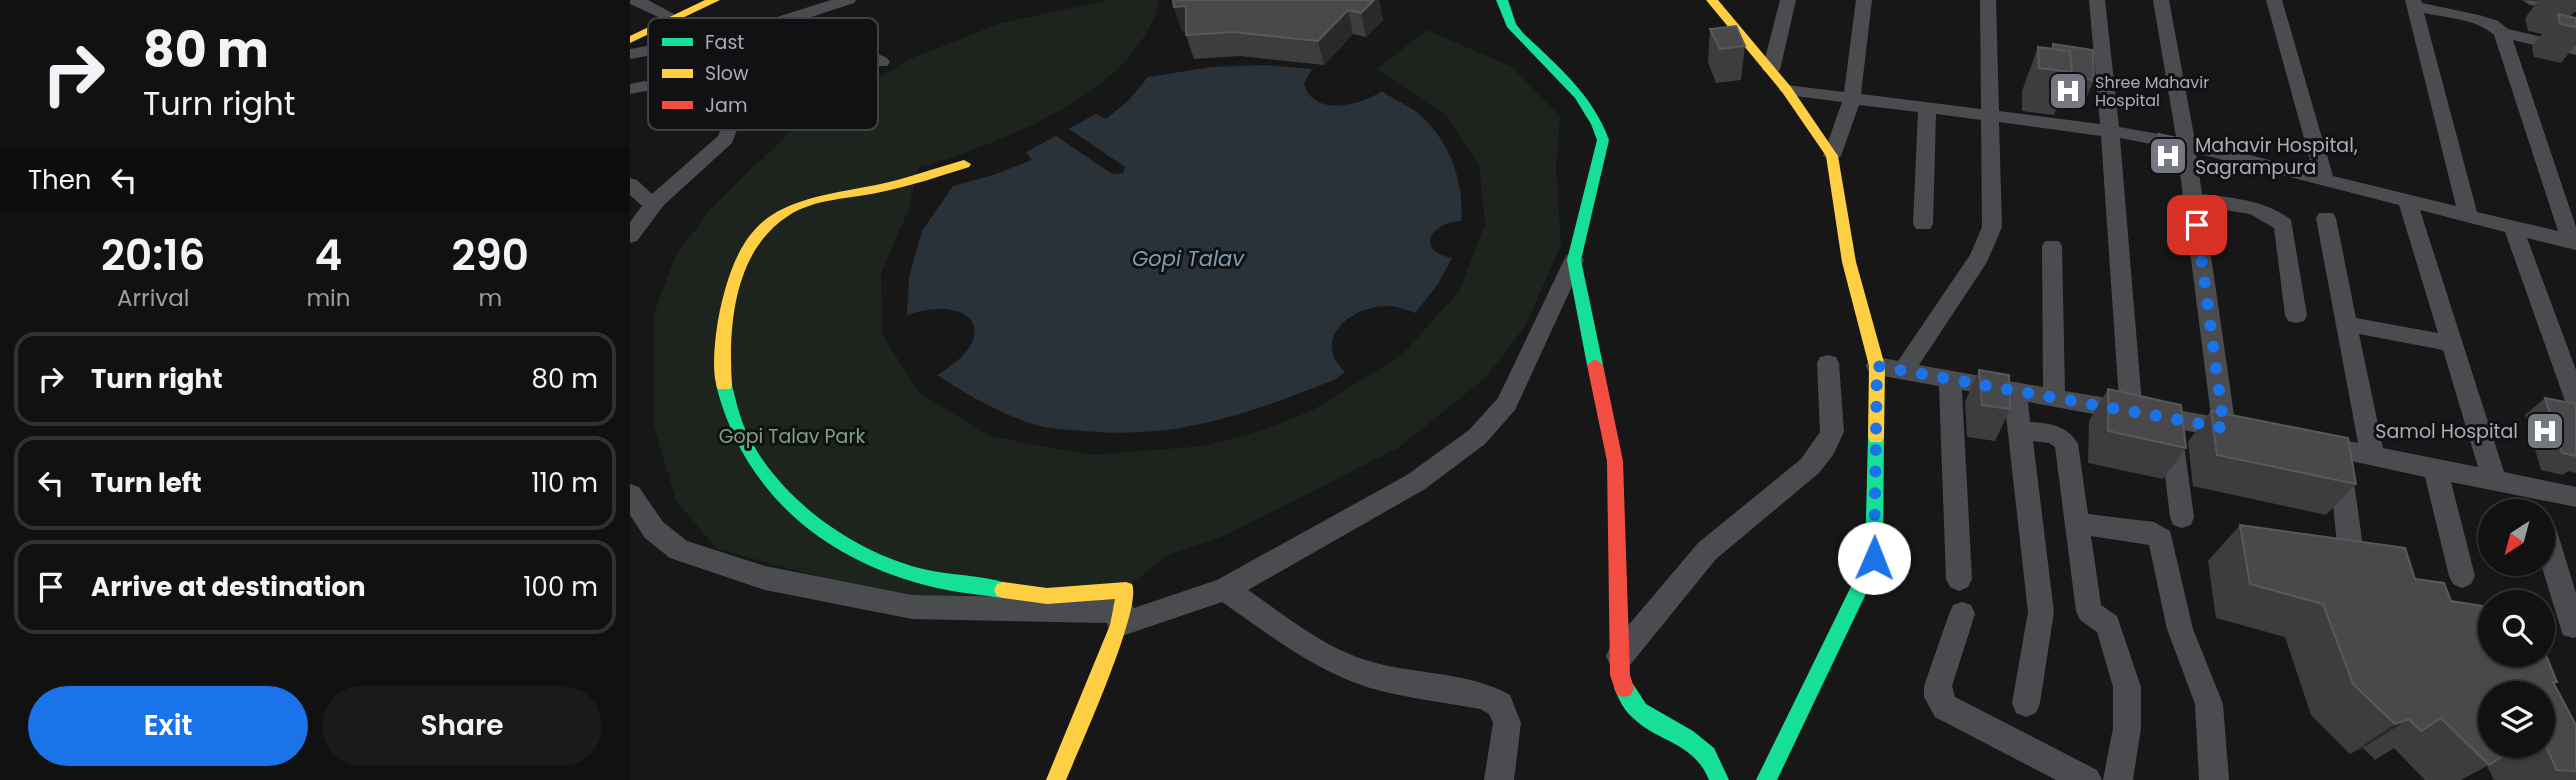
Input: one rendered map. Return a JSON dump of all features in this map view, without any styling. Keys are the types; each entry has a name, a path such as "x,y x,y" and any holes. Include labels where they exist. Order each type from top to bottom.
{"street":[{"path":"630,2 635,0 673,18"},
{"path":"677,18 714,0"},
{"path":"795,18 848,0"},
{"path":"630,494 654,530 679,550 765,578 923,608 1120,618 1225,589 1416,482 1478,437 1507,404 1574,260 1603,140 1587,103 1511,25 1502,0"},
{"path":"1712,0 1787,90 1832,156 1849,262 1877,366 1874,558 1766,780"},
{"path":"1770,70 1788,0"},
{"path":"1832,156 1852,100 1864,0"},
{"path":"1903,371 1980,257 1992,227 1988,0"},
{"path":"2097,0 2110,131 2131,411"},
{"path":"2161,0 2186,145 2224,428"},
{"path":"2274,0 2325,180"},
{"path":"2530,0 2576,7"},
{"path":"2469,216 2414,3 2492,24 2502,33 2576,50"},
{"path":"630,40 648,32"},
{"path":"2502,33 2573,243"},
{"path":"630,54 648,51"},
{"path":"1787,90 2110,131 2186,145 2573,243"},
{"path":"1923,225 1927,109"},
{"path":"630,236 653,206 718,148 729,130"},
{"path":"964,164 876,189 810,199 775,218 758,231 736,281 723,326 721,361 735,428 752,458 786,497 820,527 860,551 901,570 943,582 1045,596 1126,590 1120,618 1056,780"},
{"path":"630,167 630,183 653,206"},
{"path":"2193,200 2258,211 2284,225 2296,315"},
{"path":"2408,201 2494,480"},
{"path":"2326,218 2372,455"},
{"path":"2514,228 2576,401"},
{"path":"2052,246 2054,398"},
{"path":"1574,260 1615,461 1620,676 1629,703 1646,717 1699,748 1708,756 1719,780"},
{"path":"2347,324 2452,344"},
{"path":"1620,656 1707,551 1810,466 1825,448 1832,432 1828,363"},
{"path":"1877,366 2249,433"},
{"path":"1950,379 1959,579"},
{"path":"2015,391 2041,612 2026,703"},
{"path":"2171,420 2182,517"},
{"path":"2019,430 2063,438 2066,444 2088,611 2108,625 2127,687 2127,728 2118,780"},
{"path":"2301,442 2494,480 2534,499 2576,497"},
{"path":"2339,449 2351,554"},
{"path":"2435,468 2462,576"},
{"path":"2077,523 2154,533 2161,539 2180,629 2209,704 2214,780"},
{"path":"2555,567 2573,626"},
{"path":"1225,589 1324,656 1345,665 1369,674 1485,696 1500,705 1507,723 1499,780"},
{"path":"1962,614 1938,686 1938,697 1945,707 2087,780"}],"green space":[{"name":"Gopi Talav Park","path":"1109,0 1158,0 1148,30 1130,56 1078,100 1014,133 918,168 908,211 881,273 883,335 918,392 990,436 1091,455 1204,446 1263,430 1313,410 1402,355 1460,290 1485,224 1479,164 1446,115 1376,69 1427,30 1512,67 1560,117 1556,169 1561,245 1526,325 1486,377 1398,448 1226,535 1166,556 1099,610 900,599 717,549 676,500 653,423 653,317 675,257 714,205 792,130 878,130 878,78 910,59 1001,23"}],"water":[{"name":"Gopi Talav","path":"1265,65 1312,69 1304,84 1309,94 1327,105 1338,106 1362,101 1382,91 1419,114 1430,124 1447,149 1460,191 1461,221 1442,226 1431,237 1433,249 1452,258 1438,284 1415,313 1388,306 1361,311 1340,326 1334,336 1332,348 1335,360 1345,372 1336,379 1243,413 1182,427 1118,433 1042,427 997,410 937,375 957,361 970,346 974,334 972,322 964,314 950,310 931,310 907,315 909,277 922,231 953,186 1032,160 1026,152 1096,114 1106,119 1128,101 1148,77 1212,67"}],"pier":[{"path":"1069,129 1125,167 1123,173 1112,174 1056,136"}],"building":[{"path":"1173,0 1374,0 1361,13 1348,10 1318,41 1233,32 1186,35 1186,6 1174,7"},
{"path":"2558,14 2576,18 2576,27 2560,24"},
{"path":"1736,26 1745,46 1720,49 1710,29"},
{"path":"2053,44 2093,50 2094,80 2070,77 2070,51 2053,49"},
{"path":"2038,47 2070,51 2072,72 2039,68"},
{"path":"2159,134 2181,139 2183,151 2160,147"},
{"path":"1979,370 2009,375 2010,409 1982,405"},
{"path":"2108,389 2181,405 2186,448 2108,431"},
{"path":"2545,398 2576,404 2576,456 2562,453"},
{"path":"2211,411 2348,438 2356,484 2217,455"},
{"path":"2240,525 2405,548 2415,579 2444,583 2451,601 2478,605 2478,667 2551,667 2557,682 2478,681 2478,754 2441,718 2421,731 2409,719 2395,724 2353,684 2323,604 2250,584"},
{"path":"2555,686 2576,725 2576,771 2557,770 2551,758 2555,758"},
{"path":"2482,758 2500,758 2489,765"}],"traffic: fast":[{"path":"1502,0 1511,25 1579,96 1589,109 1603,140 1574,260 1595,365"},
{"path":"724,385 733,419 747,450 767,479 819,527 880,562 912,574 1003,590"},
{"path":"1766,780 1874,558 1876,437"},
{"path":"1624,688 1639,711 1686,738 1707,755 1719,780"}],"traffic: slow":[{"path":"676,18 714,0"},
{"path":"1712,0 1787,90 1832,156 1849,262 1877,366 1876,437"},
{"path":"630,40 648,31"},
{"path":"724,385 723,339 732,289 751,244 766,226 784,212 806,202 888,187 964,164"},
{"path":"1003,590 1047,596 1126,590 1119,625 1056,780"}],"traffic: jam":[{"path":"1595,365 1615,461 1620,675 1624,688"}],"place":[{"name":"Shree Mahavir Hospital","path":"2068,91"},
{"name":"Mahavir Hospital, Sagrampura","path":"2168,156"},
{"name":"Samol Hospital","path":"2545,431"}],"route":[{"path":"1874,558 1877,366 2224,428 2197,225"}]}
